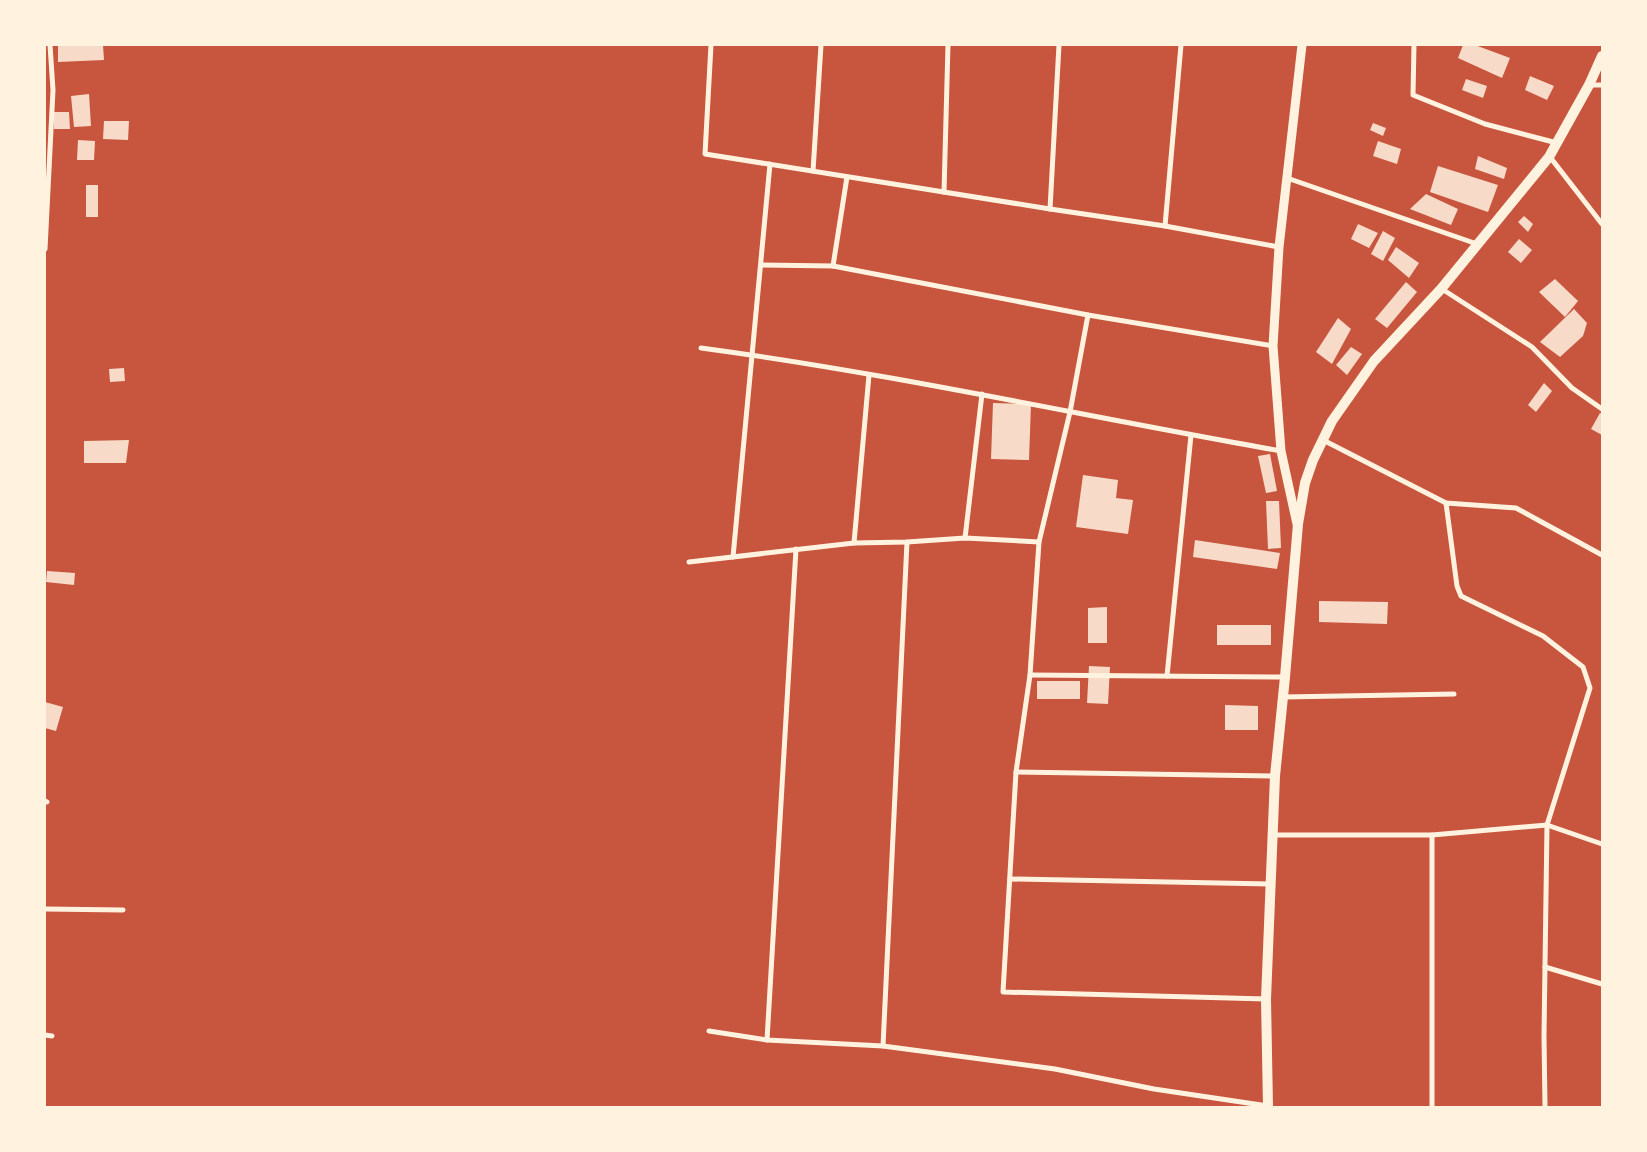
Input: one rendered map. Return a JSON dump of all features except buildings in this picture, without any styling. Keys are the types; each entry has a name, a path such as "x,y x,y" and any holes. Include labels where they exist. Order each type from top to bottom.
{"main road":[{"path":"1268,1107 1266,999 1275,776 1298,524 1306,483 1313,460 1340,408 1374,361 1441,289 1549,156 1590,85 1602,56"}],"street":[{"path":"45,249 53,90 50,45"},
{"path":"711,45 706,154 1165,226 1279,247"},
{"path":"813,171 821,45"},
{"path":"944,192 948,45"},
{"path":"1050,209 1059,45"},
{"path":"1165,226 1181,45"},
{"path":"1298,524 1281,451 1273,346 1279,247 1302,45"},
{"path":"1414,45 1413,95 1485,124 1558,143"},
{"path":"1590,85 1602,85"},
{"path":"45,90 53,90"},
{"path":"1549,156 1602,224"},
{"path":"733,557 762,265 770,164"},
{"path":"833,266 847,177"},
{"path":"1287,178 1477,245"},
{"path":"762,265 833,266 1088,315 1273,346"},
{"path":"1441,289 1532,347 1572,388 1602,409"},
{"path":"1088,315 1070,412 1038,542 1030,675 1016,772 1003,992 1266,999"},
{"path":"701,348 982,394 1281,451"},
{"path":"854,543 869,375"},
{"path":"965,538 982,394"},
{"path":"1168,676 1191,435"},
{"path":"1322,440 1446,503 1516,508 1602,555"},
{"path":"1446,503 1457,586 1461,596 1544,636 1583,667 1590,688 1547,825 1544,1036 1545,1107"},
{"path":"689,562 854,543 965,538 1038,542"},
{"path":"884,1046 907,542"},
{"path":"767,1040 796,549"},
{"path":"1030,675 1285,677"},
{"path":"1283,697 1454,694"},
{"path":"1016,772 1275,776"},
{"path":"1274,834 1432,835 1547,825 1602,844"},
{"path":"1432,835 1432,1107"},
{"path":"1010,879 1270,884"},
{"path":"45,909 124,910"},
{"path":"1545,966 1602,984"},
{"path":"710,1031 767,1040 884,1046 1055,1069 1154,1089 1268,1107"},
{"path":"45,1035 52,1036"}]}
